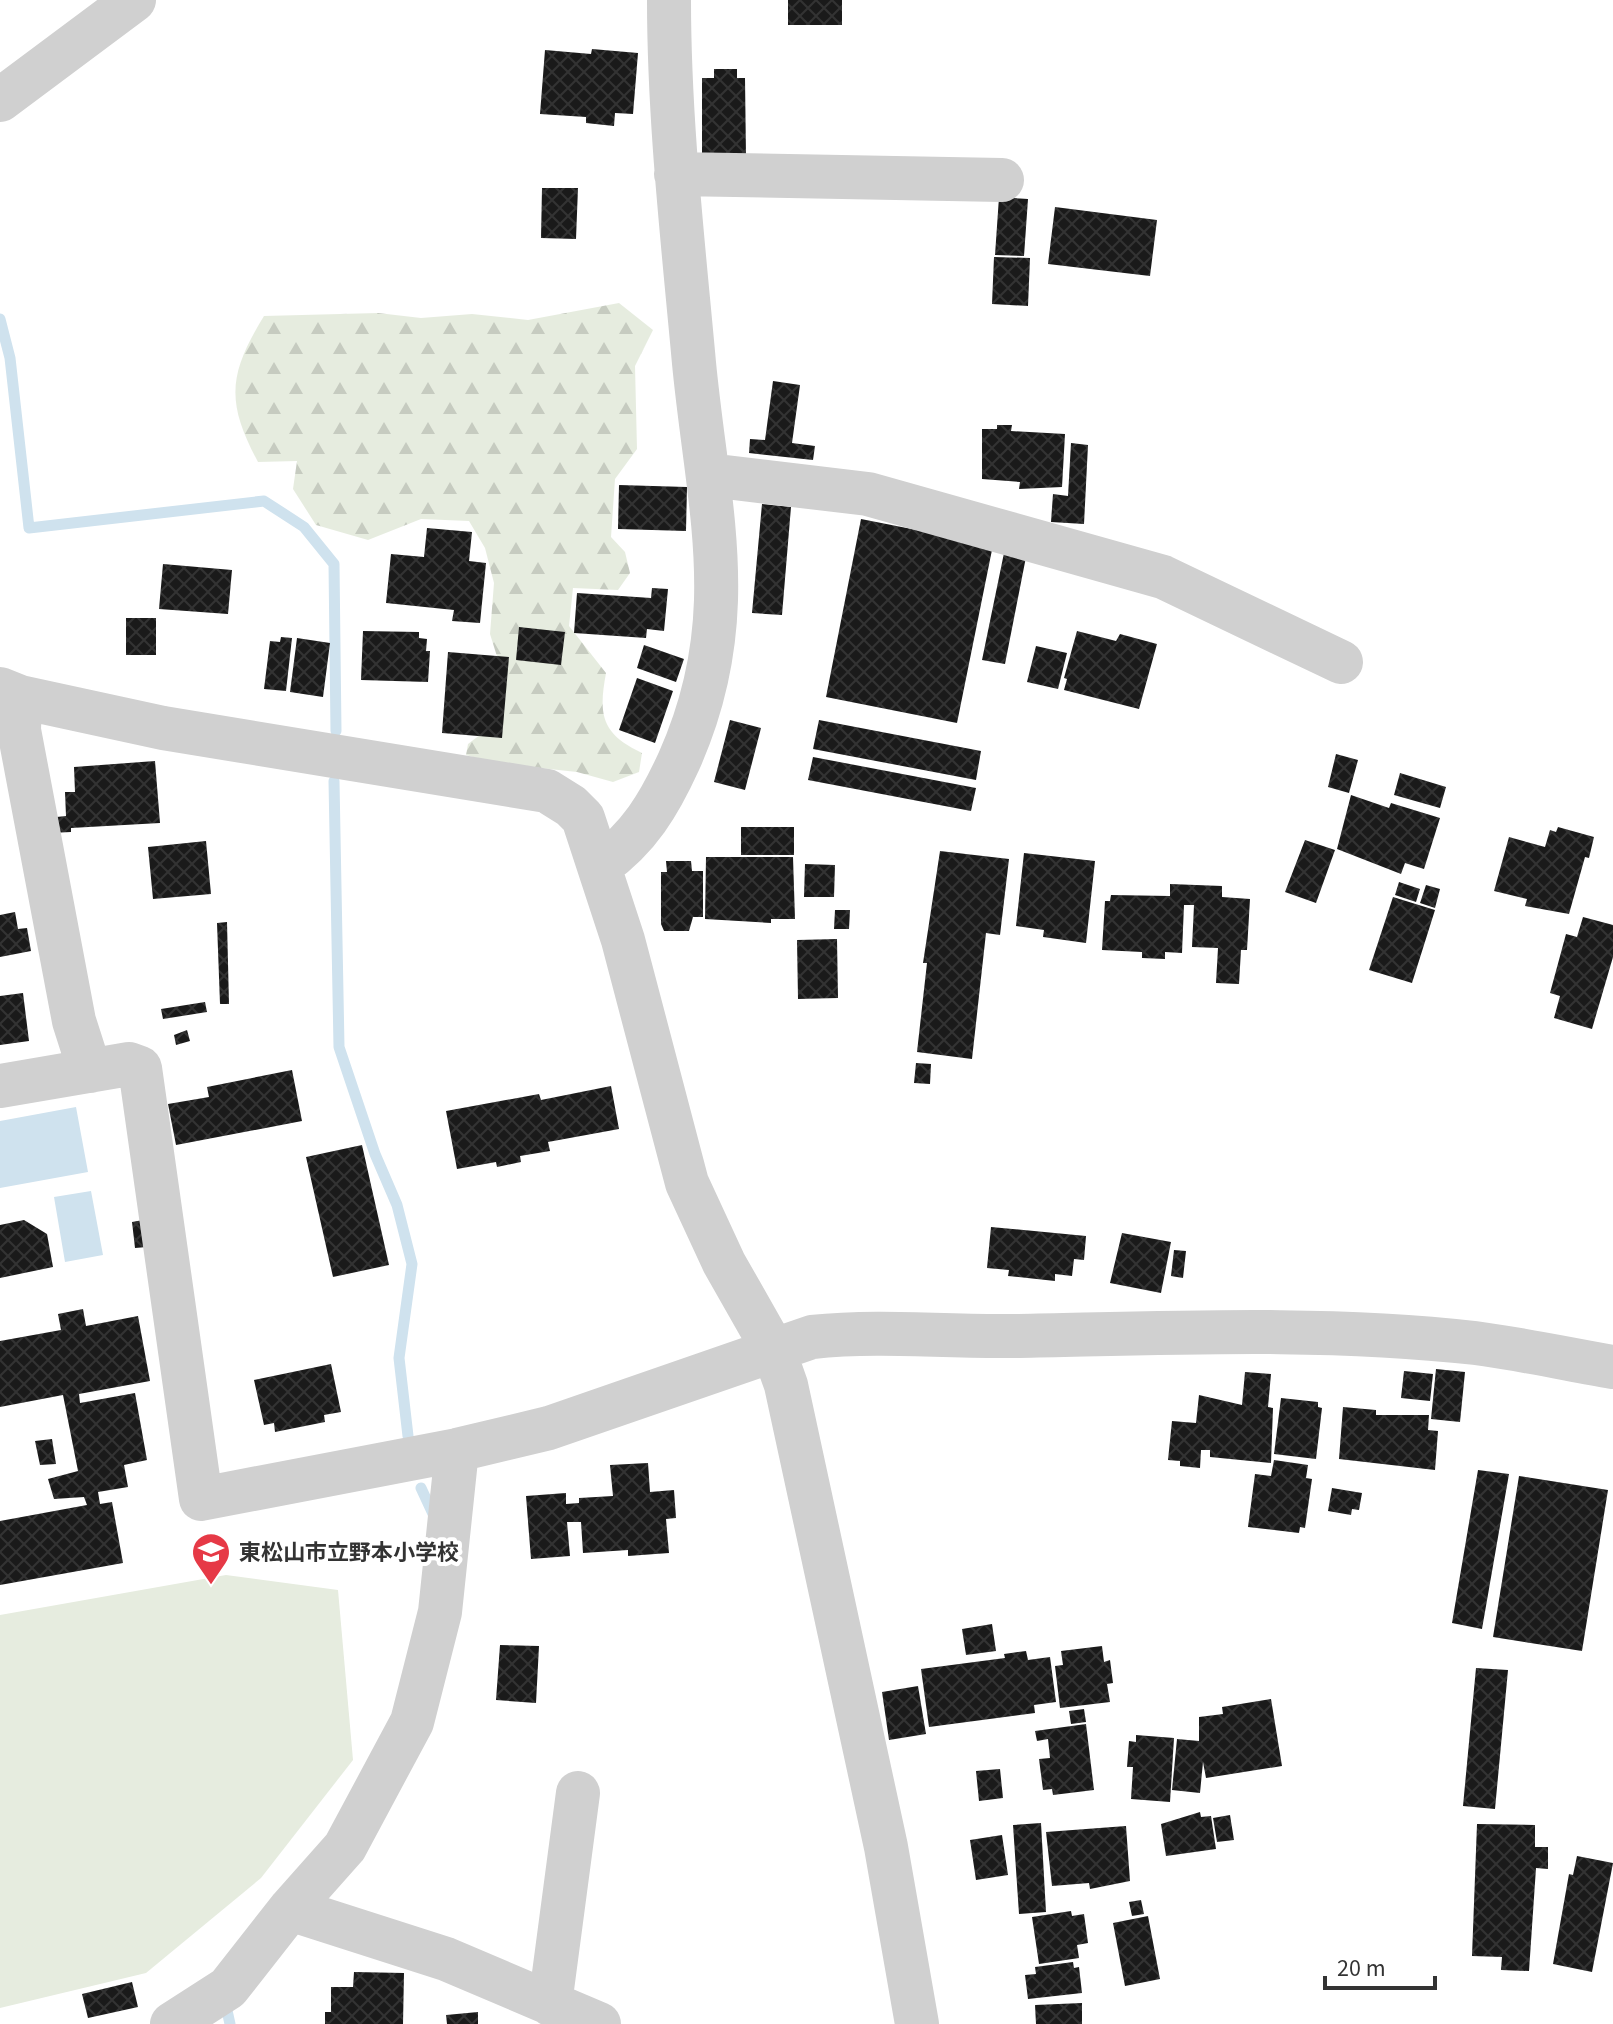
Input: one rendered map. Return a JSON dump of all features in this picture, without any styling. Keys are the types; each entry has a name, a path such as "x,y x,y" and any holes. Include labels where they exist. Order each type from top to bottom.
{"street":[{"path":"0,100 134,0"},
{"path":"600,866 629,845 664,793 696,722 711,652 718,589 709,475 698,400 676,174 669,0"},
{"path":"676,174 1002,180"},
{"path":"709,475 868,494 1163,577 1341,662"},
{"path":"90,1071 74,1021 10,693 163,728 547,791 571,806 583,818 600,866 687,1183 724,1263 774,1351 786,1385 886,1847 917,2024"},
{"path":"0,1086 129,1064 140,1068 201,1499 457,1450 549,1428 812,1337 843,1334 932,1338 1286,1332 1474,1343 1613,1367"},
{"path":"172,2024 232,2006 290,1909 345,1847 412,1722 440,1612 457,1450"},
{"path":"553,2012 578,1793"},
{"path":"290,1909 446,1959 553,2012 599,2024"}],"green space":[{"path":"619,303 653,330 635,366 637,449 615,479 611,537 625,552 630,573 618,590 573,588 569,626 606,673 603,712 611,731 618,739 642,753 639,772 613,782 577,772 494,763 466,755 468,744 497,722 500,666 490,634 494,583 485,548 469,521 421,519 368,540 316,525 293,489 297,461 258,462 240,422 236,389 243,355 264,316 378,313 421,318 472,314 528,320"},
{"path":"226,1575 338,1590 353,1760 261,1878 146,1973 0,2008 0,1615"}],"water":[{"path":"76,1107 88,1172 0,1188 0,1121"},
{"path":"91,1191 103,1255 65,1262 54,1197"}],"building":[{"path":"788,0 842,0 842,25 788,25"},
{"path":"592,49 638,53 633,114 615,113 614,126 586,123 586,117 540,114 545,50 591,54"},
{"path":"714,69 737,69 737,78 745,78 746,157 702,158 702,78 714,78"},
{"path":"542,188 578,188 576,239 541,238"},
{"path":"999,197 1028,199 1024,256 995,255"},
{"path":"1055,207 1157,220 1150,276 1048,264"},
{"path":"994,257 1030,258 1028,306 992,304"},
{"path":"773,381 800,385 792,443 815,446 813,460 749,453 750,439 765,440"},
{"path":"997,425 1012,425 1011,431 1065,434 1062,487 1019,489 1020,482 982,479 982,429 997,429"},
{"path":"1071,443 1088,445 1084,524 1051,522 1053,494 1068,496"},
{"path":"619,485 687,487 686,531 618,529"},
{"path":"762,504 791,507 782,615 752,613"},
{"path":"861,519 993,545 957,723 826,697"},
{"path":"427,528 472,532 469,561 486,563 480,623 452,621 454,610 386,603 391,554 424,557"},
{"path":"1004,553 1026,557 1005,664 982,660"},
{"path":"163,564 232,570 228,614 159,609"},
{"path":"652,588 668,589 664,631 647,629 646,638 574,633 577,593 651,598"},
{"path":"126,618 156,618 156,655 126,655"},
{"path":"519,627 565,632 561,665 516,660"},
{"path":"363,631 419,632 419,638 427,639 426,651 430,651 428,682 361,680"},
{"path":"1077,631 1116,641 1120,634 1157,644 1139,709 1064,690 1067,679 1064,678"},
{"path":"281,637 292,638 286,691 264,689 270,641 280,642"},
{"path":"297,638 330,643 323,697 290,692"},
{"path":"644,645 684,659 676,682 637,668"},
{"path":"1036,646 1067,653 1058,689 1027,682"},
{"path":"448,652 509,657 502,738 442,733"},
{"path":"637,678 673,691 655,743 619,730"},
{"path":"730,720 761,728 745,790 714,782"},
{"path":"819,720 981,751 976,780 813,749"},
{"path":"1336,754 1358,760 1349,793 1328,787"},
{"path":"813,757 976,788 971,811 808,780"},
{"path":"155,761 160,823 71,828 71,832 51,833 47,818 66,816 65,792 75,792 74,767"},
{"path":"1400,773 1446,787 1440,808 1394,795"},
{"path":"1351,795 1389,808 1391,803 1440,818 1424,869 1405,863 1401,874 1337,849"},
{"path":"741,827 794,827 794,855 741,855"},
{"path":"1558,827 1594,837 1569,914 1525,906 1527,899 1494,891 1509,837 1545,847 1550,830 1556,832"},
{"path":"1305,840 1335,850 1316,903 1285,892"},
{"path":"206,841 211,894 153,899 148,847"},
{"path":"940,851 1009,859 1000,935 986,933 972,1059 917,1052 927,963 923,963"},
{"path":"1024,853 1095,861 1086,943 1043,937 1044,930 1016,926"},
{"path":"706,857 793,857 795,919 771,919 771,923 705,919"},
{"path":"666,861 691,861 692,871 703,871 703,917 693,917 689,931 664,931 661,924 661,872 667,872"},
{"path":"805,864 835,865 834,897 804,897"},
{"path":"1399,882 1420,889 1416,902 1395,895"},
{"path":"1170,884 1222,886 1222,897 1250,899 1247,950 1241,950 1239,984 1216,983 1218,948 1192,947 1194,905 1184,905 1182,953 1165,952 1165,959 1142,958 1142,952 1102,950 1105,901 1110,901 1111,895 1170,896"},
{"path":"1426,885 1440,889 1435,908 1420,903"},
{"path":"1393,897 1435,910 1412,983 1369,970"},
{"path":"835,910 850,910 849,929 834,929"},
{"path":"15,912 18,929 27,928 31,951 0,957 0,915"},
{"path":"1583,917 1613,925 1613,957 1592,1029 1554,1018 1560,996 1550,993 1566,934 1577,937"},
{"path":"227,922 229,1004 220,1004 217,923"},
{"path":"837,939 838,998 798,999 797,940"},
{"path":"23,993 29,1041 0,1045 0,996"},
{"path":"205,1002 207,1012 163,1019 161,1009"},
{"path":"187,1030 190,1041 176,1045 174,1035"},
{"path":"916,1063 931,1064 930,1084 914,1083"},
{"path":"292,1070 302,1121 176,1145 168,1104 209,1097 207,1087"},
{"path":"611,1086 619,1129 548,1142 550,1151 520,1156 521,1162 497,1167 496,1162 457,1169 446,1111 539,1094 541,1100"},
{"path":"362,1145 389,1265 333,1277 306,1157"},
{"path":"24,1220 47,1234 53,1267 0,1278 0,1225"},
{"path":"143,1220 147,1247 135,1248 132,1222"},
{"path":"991,1227 1086,1236 1084,1260 1074,1259 1072,1276 1055,1274 1055,1281 1008,1276 1009,1270 987,1268"},
{"path":"1122,1233 1171,1242 1161,1293 1110,1283"},
{"path":"1174,1250 1186,1251 1183,1278 1171,1276"},
{"path":"83,1309 86,1326 138,1316 150,1381 79,1394 80,1403 135,1393 147,1460 124,1465 128,1487 98,1492 100,1504 112,1502 123,1563 0,1585 0,1521 87,1505 84,1497 54,1499 48,1479 78,1471 63,1395 0,1407 0,1341 61,1330 58,1314"},
{"path":"331,1364 341,1412 324,1415 325,1422 275,1432 274,1423 264,1425 254,1380"},
{"path":"1436,1369 1465,1372 1460,1422 1431,1419"},
{"path":"1404,1371 1433,1374 1430,1401 1401,1398"},
{"path":"1245,1372 1271,1374 1268,1407 1273,1408 1271,1463 1210,1457 1210,1450 1201,1450 1200,1468 1180,1466 1180,1461 1168,1460 1172,1421 1196,1423 1199,1395 1242,1405"},
{"path":"1281,1398 1318,1402 1318,1407 1322,1408 1316,1459 1274,1454"},
{"path":"1343,1407 1376,1410 1376,1415 1429,1415 1428,1430 1438,1431 1435,1470 1339,1459"},
{"path":"52,1439 56,1464 40,1465 35,1441"},
{"path":"1274,1460 1308,1465 1306,1478 1312,1479 1305,1528 1300,1527 1299,1533 1248,1527 1255,1474 1271,1476"},
{"path":"648,1463 650,1492 674,1490 676,1518 666,1519 669,1553 628,1556 628,1550 583,1553 581,1522 567,1522 570,1556 531,1559 526,1496 566,1493 566,1504 579,1503 579,1498 613,1496 610,1465"},
{"path":"1478,1470 1509,1474 1482,1629 1452,1623"},
{"path":"1519,1476 1608,1490 1582,1651 1493,1637"},
{"path":"1332,1488 1362,1493 1359,1510 1352,1509 1351,1515 1328,1511"},
{"path":"992,1624 996,1651 966,1655 962,1629"},
{"path":"500,1645 539,1646 536,1703 496,1700"},
{"path":"1102,1646 1104,1662 1110,1660 1113,1683 1107,1684 1110,1702 1060,1708 1055,1666 1063,1665 1061,1651"},
{"path":"1026,1651 1028,1660 1050,1657 1056,1702 1034,1705 1035,1713 929,1727 921,1669 1005,1658 1004,1654"},
{"path":"1476,1668 1508,1670 1495,1809 1463,1806"},
{"path":"918,1686 926,1734 889,1740 882,1692"},
{"path":"1271,1699 1282,1766 1206,1778 1203,1762 1200,1793 1172,1790 1177,1739 1199,1741 1199,1717 1223,1714 1222,1707"},
{"path":"1084,1709 1086,1722 1071,1724 1069,1711"},
{"path":"1086,1724 1094,1790 1053,1795 1052,1789 1043,1790 1039,1759 1050,1758 1048,1739 1037,1741 1035,1731"},
{"path":"1136,1735 1174,1738 1170,1802 1131,1799 1133,1767 1127,1767 1129,1741 1136,1742"},
{"path":"1000,1769 1003,1798 979,1801 976,1771"},
{"path":"1200,1812 1201,1817 1211,1816 1216,1849 1166,1856 1161,1824"},
{"path":"1230,1815 1234,1840 1217,1842 1213,1818"},
{"path":"1041,1823 1046,1912 1019,1914 1013,1825"},
{"path":"1477,1824 1535,1825 1535,1847 1548,1847 1548,1869 1536,1868 1529,1971 1501,1970 1502,1957 1472,1956"},
{"path":"1126,1826 1130,1881 1090,1889 1089,1883 1052,1886 1046,1832"},
{"path":"1002,1835 1008,1875 976,1880 970,1840"},
{"path":"1577,1856 1613,1863 1592,1972 1553,1964 1569,1874 1573,1875"},
{"path":"1141,1900 1144,1914 1132,1916 1129,1902"},
{"path":"1071,1911 1072,1916 1084,1914 1088,1943 1077,1945 1079,1958 1039,1964 1032,1917"},
{"path":"1148,1916 1160,1979 1125,1986 1113,1923"},
{"path":"1073,1962 1074,1968 1079,1967 1082,1993 1028,1999 1025,1975 1036,1974 1035,1967"},
{"path":"354,1972 404,1973 403,2024 325,2024 325,2012 331,2012 331,1987 353,1987"},
{"path":"132,1982 138,2007 88,2018 82,1994"},
{"path":"1082,2003 1082,2024 1036,2024 1035,2005"},
{"path":"478,2012 478,2024 447,2024 446,2015"}],"waterway":[{"path":"0,319 10,358 29,528 264,501 304,527 334,564 336,731"},
{"path":"334,781 339,1047 375,1154 397,1205 412,1264 399,1358 408,1436"},
{"path":"421,1488 434,1516"},
{"path":"226,2006 230,2024"}],"place":[{"name":"東松山市立野本小学校","path":"211,1586"}]}
